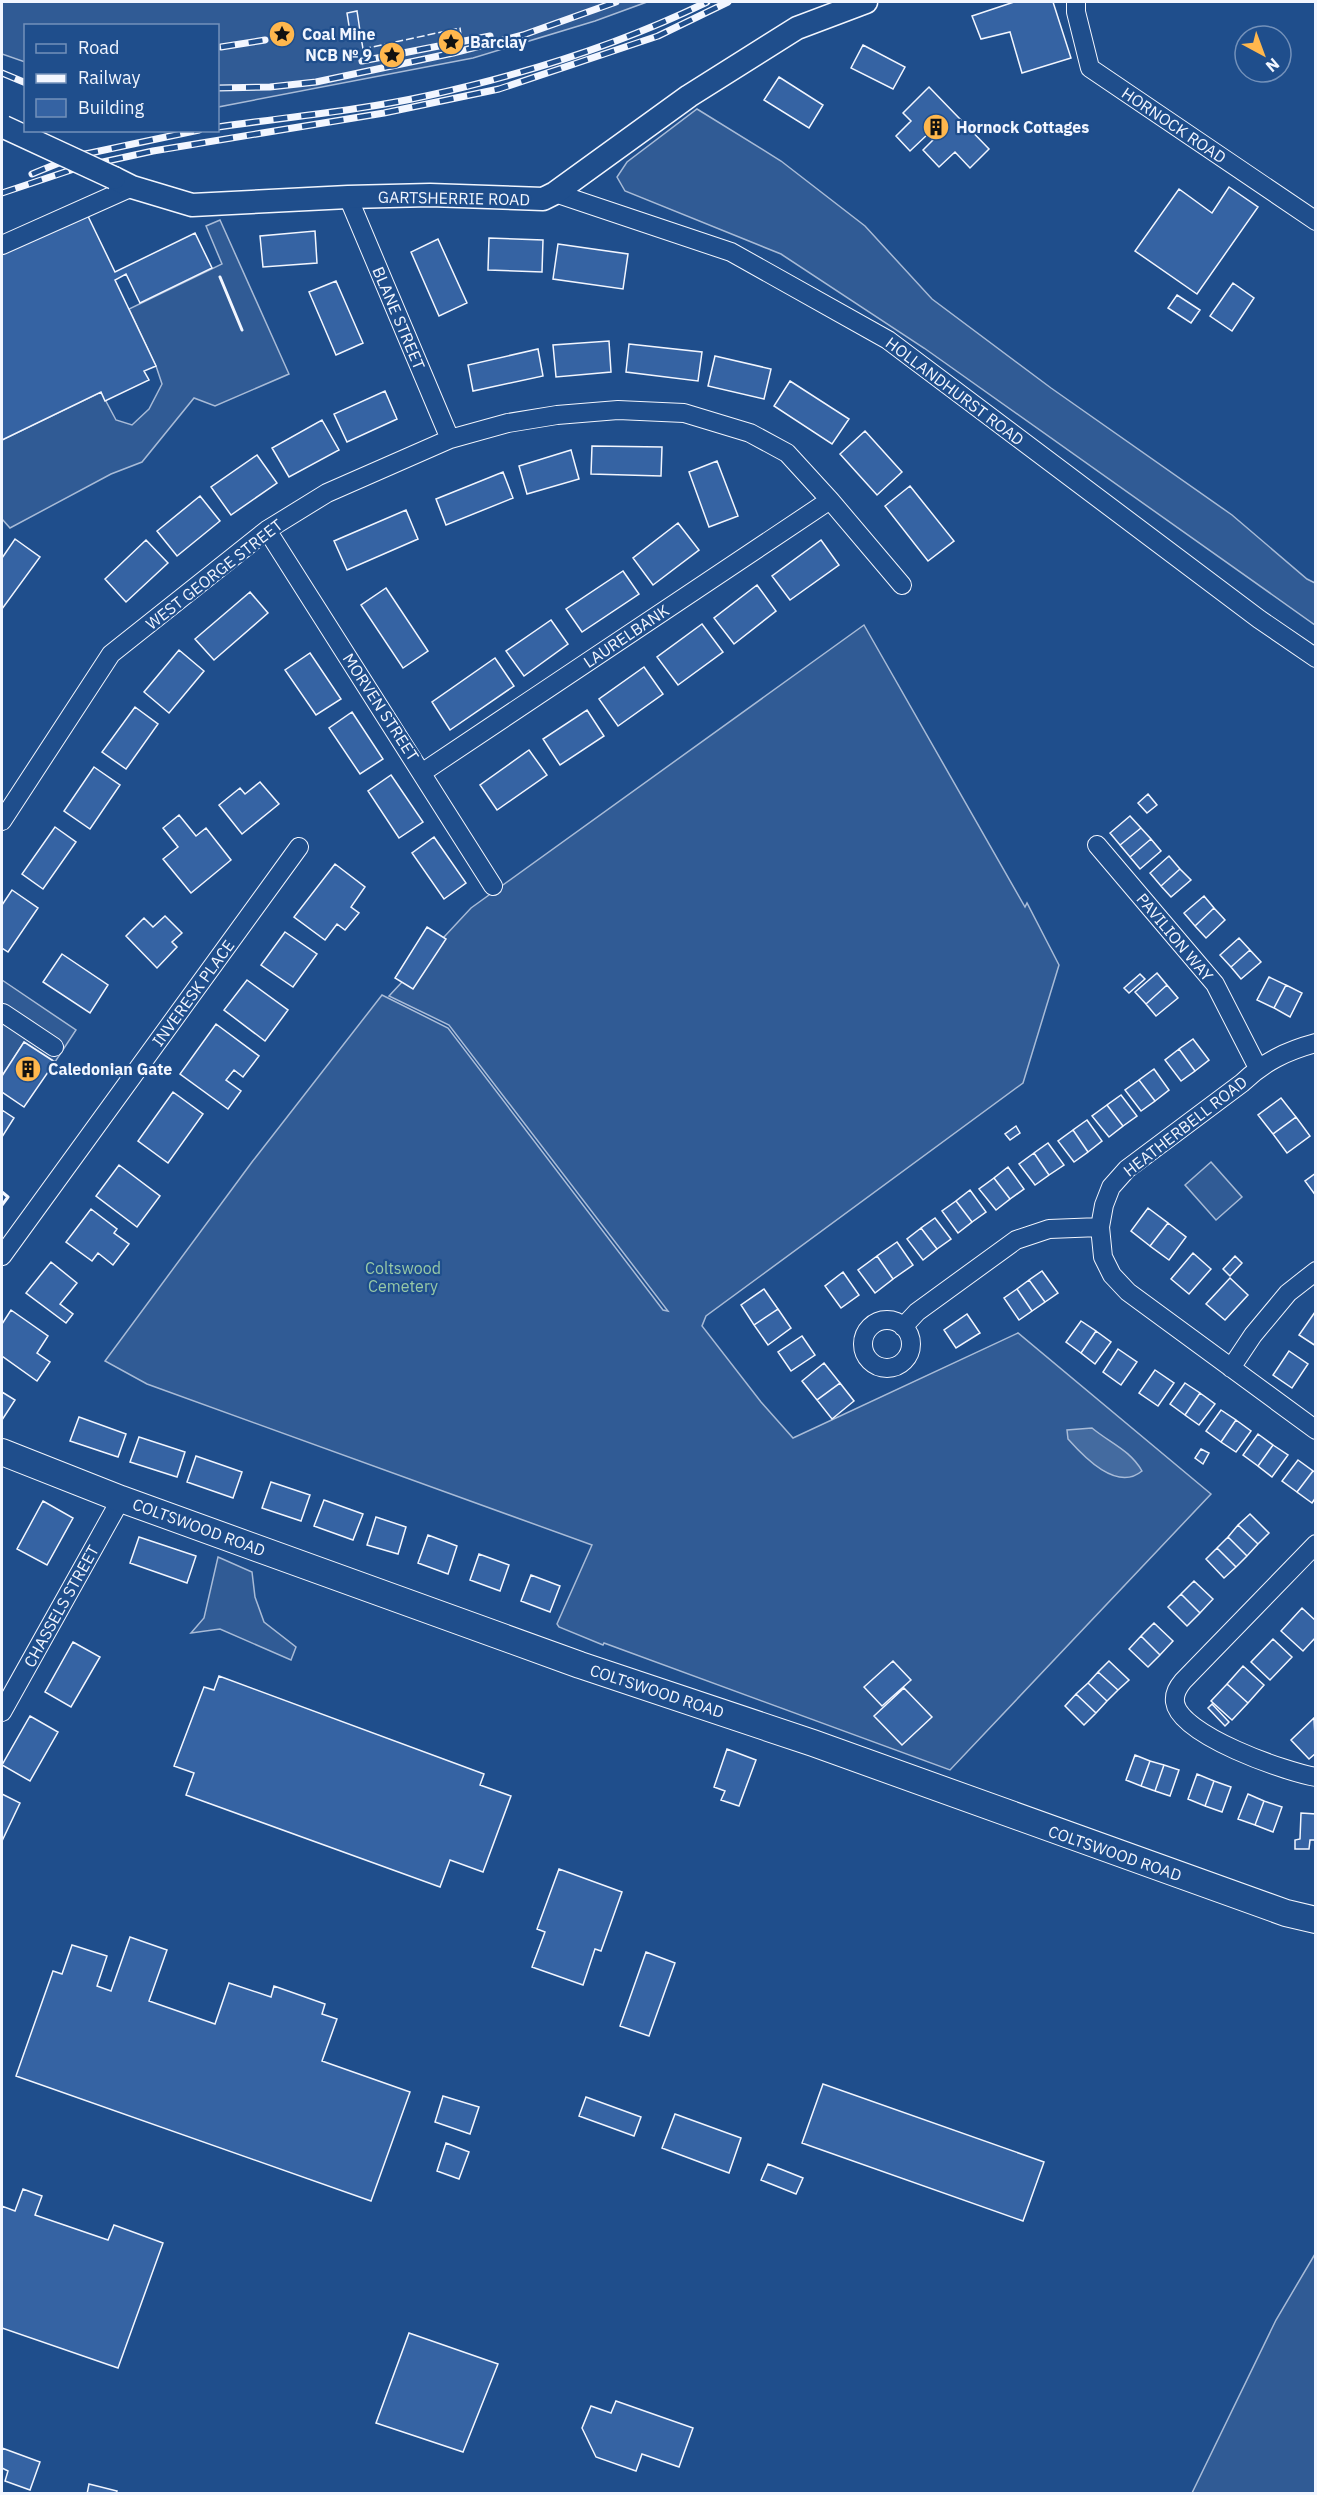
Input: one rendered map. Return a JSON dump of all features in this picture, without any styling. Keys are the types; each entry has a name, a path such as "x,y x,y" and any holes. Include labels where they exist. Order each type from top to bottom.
{"main road":[{"name":"COLTSWOOD ROAD","path":"2,1452 121,1499 580,1665 813,1743 1038,1826 1286,1913 1316,1920"}],"street":[{"name":"GARTSHERRIE ROAD","path":"3,126 123,183 192,205 348,197 484,196 543,199 595,165 689,96 798,28 866,2"},
{"name":"HORNOCK ROAD","path":"1076,2 1076,12 1090,68 1316,221"},
{"path":"2,245 123,183"},
{"name":"HOLLANDHURST ROAD","path":"555,193 731,252 888,340 1250,612 1316,658"},
{"name":"BLANE STREET","path":"348,197 450,439"},
{"name":"WEST GEORGE STREET","path":"2,820 111,654 267,530 327,493 450,439 508,423 557,415 618,410 684,414 750,433 786,453 830,500 902,585"},
{"name":"LAURELBANK","path":"423,772 830,500"},
{"name":"MORVEN STREET","path":"267,530 423,772 493,886"},
{"name":"PAVILION WAY","path":"1097,845 1215,984 1258,1068"},
{"name":"INVERESK PLACE","path":"2,1256 299,847"},
{"path":"2,1013 54,1047"},
{"name":"HEATHERBELL ROAD","path":"1316,1043 1281,1054 1258,1068 1242,1083 1127,1169 1111,1187 1104,1205 1100,1227 1103,1257 1112,1275 1128,1292 1316,1430"},
{"path":"903,1327 917,1312 1016,1240 1049,1228 1100,1227"},
{"path":"1231,1368 1253,1335 1287,1293 1316,1271"},
{"name":"CHASSELS STREET","path":"2,1712 121,1499"},
{"path":"1316,1544 1183,1680 1176,1690 1175,1702 1182,1718 1198,1731 1222,1744 1316,1777"}],"shaded area":[{"path":"2,2 647,2 595,21 473,58 219,107 219,24 24,24 24,62 2,54"},
{"path":"697,109 781,161 865,226 932,299 1051,388 1232,515 1307,579 1315,583 1315,625 924,348 781,254 625,191 617,177 627,162"},
{"path":"220,220 289,374 215,406 194,398 142,462 111,474 10,528 2,519 2,440 101,392 116,420 132,425 149,409 162,384 129,309 222,264 206,226"},
{"path":"864,625 1025,907 1027,903 1059,965 1023,1083 706,1316 702,1326 761,1402 793,1438 1018,1333 1211,1494 950,1770 559,1627 557,1624 592,1545 147,1384 105,1361 252,1162 382,995 448,1028 663,1310 668,1311 449,1025 389,996 471,908"},
{"path":"2,980 76,1030 55,1062 24,1042 2,1076"},
{"path":"1211,1162 1242,1197 1216,1220 1185,1185"},
{"path":"1092,1428 1126,1452 1142,1471 1132,1476 1122,1477 1112,1475 1092,1463 1068,1439 1067,1430"},
{"path":"218,1557 252,1572 255,1597 264,1622 296,1647 291,1660 220,1629 191,1633 204,1618"},
{"path":"1315,2254 1315,2493 1192,2493 1276,2320"}],"building":[{"path":"1014,2 1053,2 1071,58 1022,73 1010,32 981,39 972,16"},
{"path":"357,11 360,31 350,32 347,13"},
{"path":"863,45 905,67 893,89 851,68"},
{"path":"779,77 823,105 809,128 764,100"},
{"name":"Hornock Cottages","path":"929,87 989,149 970,168 955,152 939,167 923,150 934,139 929,133 910,151 896,136 911,121 903,113"},
{"path":"1229,187 1258,207 1197,294 1135,251 1179,189 1212,213"},
{"path":"85,210 115,272 195,233 212,268 140,303 126,274 115,280 156,366 144,371 149,380 105,401 101,392 2,440 2,250"},
{"path":"315,231 317,263 263,267 260,236"},
{"path":"489,238 543,240 542,272 488,270"},
{"path":"438,239 467,303 439,316 411,252"},
{"path":"558,244 628,254 623,289 553,279"},
{"path":"336,281 363,343 336,355 309,292"},
{"path":"1233,283 1254,298 1232,331 1210,316"},
{"path":"1177,295 1200,310 1191,323 1168,308"},
{"path":"609,341 611,372 556,377 553,345"},
{"path":"629,344 702,352 698,381 626,372"},
{"path":"538,349 543,376 473,391 468,365"},
{"path":"715,356 771,369 764,399 708,386"},
{"path":"790,381 849,419 832,444 774,406"},
{"path":"385,391 397,419 347,442 334,414"},
{"path":"322,420 339,450 289,477 272,448"},
{"path":"865,431 902,472 877,495 840,454"},
{"path":"592,446 662,447 661,476 591,474"},
{"path":"571,450 579,479 527,494 519,466"},
{"path":"257,455 277,483 231,515 211,487"},
{"path":"717,461 738,516 709,527 689,472"},
{"path":"503,472 513,498 446,525 436,499"},
{"path":"910,486 954,541 928,561 885,506"},
{"path":"200,496 220,521 177,556 157,531"},
{"path":"406,510 418,539 347,570 334,541"},
{"path":"678,523 699,550 653,585 633,558"},
{"path":"15,539 40,557 2,609 2,558"},
{"path":"146,540 168,563 126,602 105,579"},
{"path":"821,540 839,565 790,600 772,576"},
{"path":"623,571 639,594 582,632 566,609"},
{"path":"757,585 776,611 734,644 714,618"},
{"path":"386,588 428,651 403,668 361,605"},
{"path":"250,592 268,613 214,660 195,639"},
{"path":"551,620 568,644 524,676 506,651"},
{"path":"702,624 723,652 678,685 657,657"},
{"path":"179,650 204,671 169,713 144,692"},
{"path":"310,653 341,699 316,715 285,670"},
{"path":"495,658 514,686 450,730 432,702"},
{"path":"644,667 663,694 618,726 599,699"},
{"path":"135,707 158,724 126,769 102,752"},
{"path":"587,710 604,736 560,765 543,739"},
{"path":"352,712 383,759 360,774 329,728"},
{"path":"529,750 547,775 497,810 480,785"},
{"path":"94,767 120,785 90,829 64,811"},
{"path":"391,775 423,822 399,838 368,791"},
{"path":"260,782 279,804 242,834 219,805 240,788 245,794"},
{"path":"1148,794 1157,805 1147,813 1138,803"},
{"path":"179,815 196,836 206,828 231,860 191,893 163,859 178,847 163,828"},
{"path":"1130,816 1141,828 1120,845 1110,833"},
{"path":"55,827 76,842 43,889 22,874"},
{"path":"1141,828 1151,839 1130,857 1120,845"},
{"path":"434,837 466,883 444,899 412,853"},
{"path":"1151,839 1161,851 1140,869 1130,857"},
{"path":"1169,856 1180,869 1161,886 1150,873"},
{"path":"335,864 365,887 351,907 359,913 345,930 337,924 325,940 294,917"},
{"path":"1180,869 1191,880 1171,897 1161,886"},
{"path":"12,890 38,908 8,952 2,948 2,905"},
{"path":"1204,896 1214,908 1195,926 1184,913"},
{"path":"1214,908 1225,920 1206,938 1195,926"},
{"path":"165,916 182,933 172,942 177,947 157,968 126,936 144,918 153,927"},
{"path":"427,927 446,939 413,989 395,978"},
{"path":"285,932 317,954 293,987 261,965"},
{"path":"1239,938 1250,950 1231,967 1220,955"},
{"path":"1250,950 1261,962 1241,979 1231,967"},
{"path":"62,954 108,985 90,1013 43,982"},
{"path":"1157,973 1167,985 1146,1004 1135,992"},
{"path":"1140,974 1145,979 1129,993 1124,988"},
{"path":"1269,977 1286,985 1274,1008 1257,1000"},
{"path":"247,980 288,1010 265,1041 224,1010"},
{"path":"1167,985 1178,998 1156,1016 1146,1004"},
{"path":"1286,985 1302,993 1290,1017 1274,1008"},
{"path":"216,1024 259,1056 243,1077 234,1070 226,1080 241,1091 228,1109 180,1074"},
{"path":"1193,1039 1209,1060 1195,1071 1179,1049"},
{"name":"Caledonian Gate","path":"24,1042 55,1062 24,1107 2,1092 2,1076"},
{"path":"1179,1049 1195,1071 1181,1081 1165,1060"},
{"path":"1154,1069 1169,1090 1155,1101 1139,1080"},
{"path":"1139,1080 1155,1101 1141,1111 1125,1090"},
{"path":"173,1092 203,1114 168,1163 138,1141"},
{"path":"1121,1095 1137,1116 1123,1126 1107,1105"},
{"path":"1281,1098 1296,1117 1273,1134 1258,1115"},
{"path":"1107,1105 1123,1126 1109,1137 1092,1116"},
{"path":"2,1110 14,1118 2,1137"},
{"path":"1296,1117 1310,1136 1287,1153 1273,1134"},
{"path":"1087,1120 1102,1141 1088,1152 1073,1130"},
{"path":"1016,1126 1020,1133 1010,1140 1005,1134"},
{"path":"1073,1130 1088,1152 1074,1162 1058,1141"},
{"path":"1048,1143 1064,1165 1049,1175 1034,1153"},
{"path":"1034,1153 1049,1175 1035,1185 1019,1164"},
{"path":"119,1165 160,1196 137,1227 96,1196"},
{"path":"1008,1167 1024,1189 1010,1199 994,1178"},
{"path":"1316,1173 1316,1196 1305,1181"},
{"path":"994,1178 1010,1199 996,1210 979,1189"},
{"path":"970,1190 986,1212 972,1222 956,1201"},
{"path":"956,1201 972,1222 958,1233 942,1211"},
{"path":"1148,1208 1168,1223 1150,1246 1131,1231"},
{"path":"91,1209 117,1229 114,1233 129,1244 113,1265 98,1253 92,1261 66,1242"},
{"path":"935,1218 951,1239 937,1249 921,1228"},
{"path":"1168,1223 1186,1237 1169,1260 1150,1246"},
{"path":"921,1228 937,1249 923,1260 907,1239"},
{"path":"897,1242 913,1265 893,1279 877,1256"},
{"path":"1193,1253 1211,1269 1189,1294 1171,1279"},
{"path":"877,1256 893,1279 875,1293 858,1270"},
{"path":"1235,1256 1242,1263 1230,1276 1223,1269"},
{"path":"51,1262 77,1283 60,1304 73,1314 66,1323 26,1293"},
{"path":"1042,1271 1058,1293 1045,1302 1029,1280"},
{"path":"843,1272 859,1295 841,1308 825,1286"},
{"path":"1230,1278 1248,1295 1225,1320 1206,1304"},
{"path":"1029,1280 1045,1302 1032,1311 1017,1289"},
{"path":"764,1289 778,1309 754,1325 741,1305"},
{"path":"1017,1289 1032,1311 1019,1320 1004,1298"},
{"path":"778,1309 791,1328 768,1345 754,1325"},
{"path":"11,1310 48,1336 37,1353 50,1362 37,1381 2,1356 2,1324"},
{"path":"1316,1312 1316,1346 1299,1335"},
{"path":"967,1314 980,1333 956,1348 944,1330"},
{"path":"1081,1321 1096,1331 1081,1353 1066,1342"},
{"path":"1096,1331 1111,1342 1095,1364 1081,1353"},
{"path":"802,1336 815,1355 791,1371 778,1352"},
{"path":"1118,1349 1137,1362 1121,1385 1103,1372"},
{"path":"1289,1351 1308,1364 1292,1388 1273,1375"},
{"path":"824,1363 840,1383 817,1400 802,1381"},
{"path":"1155,1370 1174,1383 1158,1406 1139,1393"},
{"path":"840,1383 854,1401 832,1419 817,1400"},
{"path":"1185,1383 1200,1393 1185,1415 1170,1404"},
{"path":"2,1392 15,1400 2,1420"},
{"path":"1200,1393 1215,1404 1199,1425 1185,1415"},
{"path":"1221,1410 1236,1420 1221,1442 1206,1431"},
{"path":"79,1417 126,1434 118,1457 70,1441"},
{"path":"1236,1420 1251,1431 1236,1452 1221,1442"},
{"path":"1258,1434 1273,1445 1258,1466 1243,1455"},
{"path":"139,1437 185,1452 177,1477 130,1462"},
{"path":"1273,1445 1288,1455 1272,1477 1258,1466"},
{"path":"1201,1449 1209,1453 1203,1464 1195,1458"},
{"path":"196,1456 242,1472 233,1498 187,1482"},
{"path":"1298,1460 1313,1471 1297,1492 1282,1481"},
{"path":"1313,1471 1316,1473 1316,1497 1312,1503 1297,1492"},
{"path":"271,1482 310,1495 301,1521 262,1508"},
{"path":"324,1500 363,1514 353,1540 314,1526"},
{"path":"43,1501 73,1518 47,1565 17,1549"},
{"path":"1250,1514 1269,1533 1258,1544 1238,1525"},
{"path":"376,1517 406,1527 398,1554 367,1545"},
{"path":"1238,1525 1258,1544 1247,1556 1228,1537"},
{"path":"428,1535 457,1546 448,1574 418,1563"},
{"path":"139,1537 196,1556 187,1583 130,1563"},
{"path":"1228,1537 1247,1556 1236,1567 1217,1548"},
{"path":"1217,1548 1236,1567 1224,1578 1206,1559"},
{"path":"479,1554 509,1565 500,1591 470,1580"},
{"path":"531,1575 560,1586 550,1612 521,1601"},
{"path":"1194,1581 1213,1599 1200,1613 1181,1594"},
{"path":"1181,1594 1200,1613 1187,1626 1168,1607"},
{"path":"1302,1608 1316,1621 1316,1637 1303,1651 1281,1631"},
{"path":"1154,1623 1173,1641 1160,1655 1141,1636"},
{"path":"1141,1636 1160,1655 1148,1667 1129,1649"},
{"path":"1273,1639 1292,1657 1270,1680 1251,1662"},
{"path":"73,1642 100,1657 71,1707 45,1692"},
{"path":"893,1661 911,1680 882,1706 864,1687"},
{"path":"1109,1661 1129,1680 1118,1690 1098,1672"},
{"path":"1243,1666 1264,1685 1248,1703 1227,1684"},
{"path":"1098,1672 1118,1690 1107,1701 1088,1683"},
{"path":"219,1676 484,1774 480,1785 511,1796 483,1872 450,1860 440,1887 186,1795 194,1773 174,1766 204,1687 214,1690"},
{"path":"1088,1683 1107,1701 1096,1713 1076,1694"},
{"path":"1227,1684 1248,1703 1232,1720 1211,1701"},
{"path":"904,1688 932,1717 902,1745 874,1716"},
{"path":"1076,1694 1096,1713 1084,1725 1065,1706"},
{"path":"1212,1704 1229,1722 1225,1726 1208,1708"},
{"path":"30,1716 58,1732 30,1781 2,1765"},
{"path":"1314,1718 1316,1753 1309,1759 1291,1740"},
{"path":"727,1749 756,1760 739,1806 721,1800 725,1791 714,1787"},
{"path":"1135,1755 1150,1761 1141,1786 1126,1780"},
{"path":"1150,1761 1164,1765 1155,1791 1141,1786"},
{"path":"1164,1765 1179,1770 1170,1796 1155,1791"},
{"path":"1197,1774 1214,1781 1205,1806 1188,1799"},
{"path":"1214,1781 1231,1787 1222,1812 1205,1806"},
{"path":"2,1794 20,1803 2,1841"},
{"path":"1248,1794 1264,1801 1255,1825 1238,1819"},
{"path":"1264,1801 1282,1807 1273,1832 1255,1825"},
{"path":"1301,1813 1316,1814 1316,1840 1310,1840 1309,1849 1295,1849 1295,1840 1300,1839"},
{"path":"559,1869 622,1892 601,1951 595,1949 583,1985 532,1967 545,1932 537,1929"},
{"path":"130,1937 167,1950 149,2001 215,2024 229,1983 271,1997 274,1986 325,2004 322,2014 337,2019 322,2061 410,2092 371,2201 16,2076 53,1971 62,1974 72,1945 107,1956 97,1986 111,1991"},
{"path":"646,1952 675,1963 649,2036 620,2026"},
{"path":"823,2084 1044,2162 1023,2221 802,2143"},
{"path":"443,2096 479,2107 470,2134 435,2122"},
{"path":"586,2097 641,2117 634,2136 579,2116"},
{"path":"675,2114 741,2138 729,2173 662,2148"},
{"path":"446,2143 469,2152 459,2179 437,2171"},
{"path":"768,2164 803,2178 796,2194 761,2180"},
{"path":"23,2189 42,2196 35,2215 108,2240 114,2225 163,2243 118,2368 2,2328 2,2206 15,2211"},
{"path":"409,2333 498,2364 463,2452 376,2423"},
{"path":"616,2401 693,2428 679,2467 642,2454 636,2471 596,2457 582,2428 591,2406 611,2413"},
{"path":"2,2448 40,2462 30,2490 5,2481 8,2471 2,2468"},
{"path":"89,2484 117,2491 116,2494 87,2494"}],"railway":[{"path":"219,88 270,87 316,82 453,53 523,35 616,2"},
{"path":"219,127 374,106 462,88 604,45 674,18 707,2"},
{"path":"2,193 80,167 153,151 384,113 499,89 658,36 728,2"},
{"path":"362,61 490,36"},
{"path":"221,47 265,40"},
{"path":"2,73 24,82"},
{"path":"32,174 76,156 190,132"}],"fence":[{"path":"363,49 460,28 461,35"},
{"path":"360,31 364,55"}],"wall":[{"path":"220,277 242,330"},
{"path":"2,1192 8,1197 2,1205"}],"place":[{"name":"Coal Mine","path":"282,34"},
{"name":"Barclay","path":"451,42"},
{"name":"NCB № 9","path":"392,55"},
{"name":"Hornock Cottages","path":"936,127"},
{"name":"Caledonian Gate","path":"28,1069"}],"park label":[{"name":"Coltswood Cemetery","path":"403,1277"}]}
